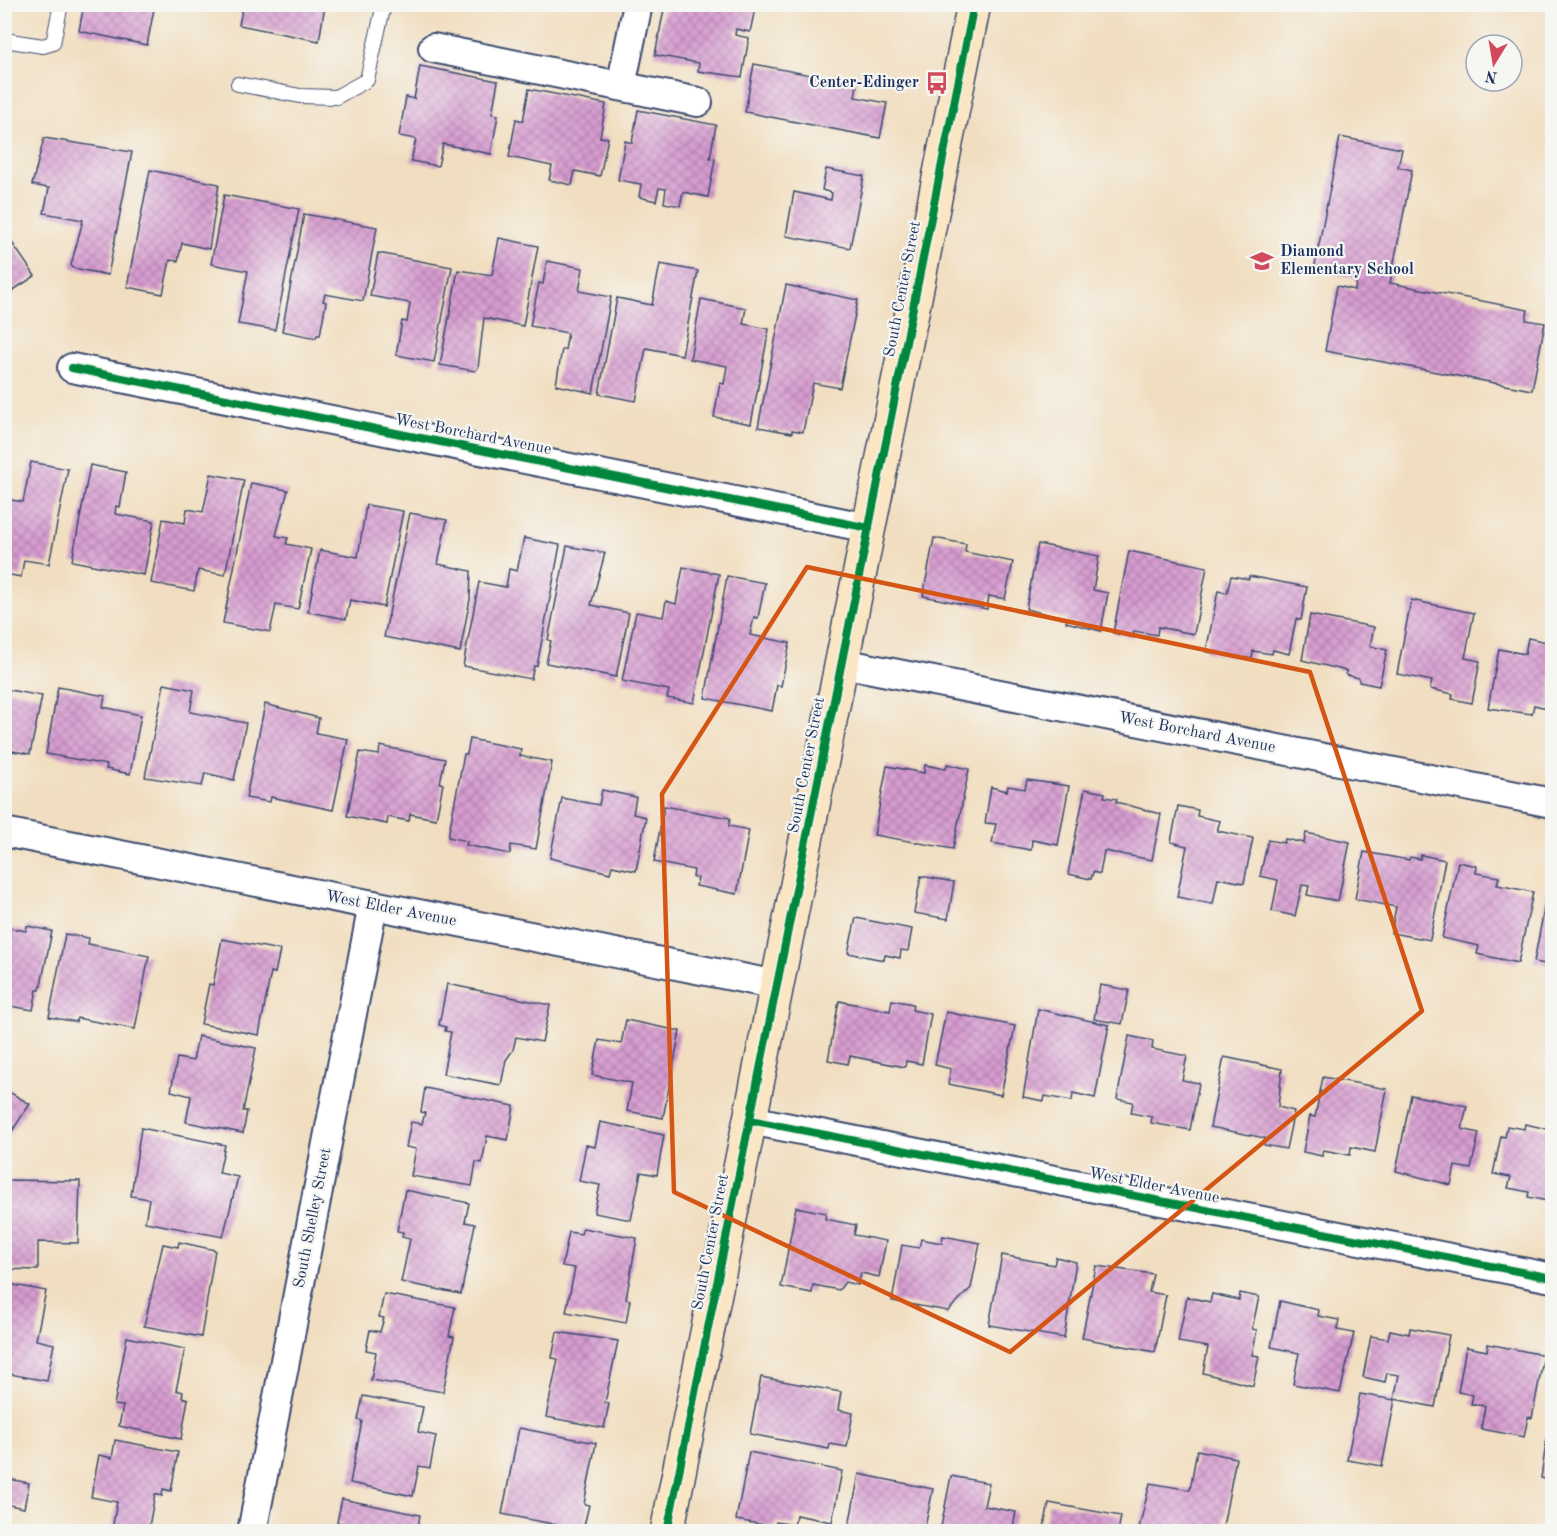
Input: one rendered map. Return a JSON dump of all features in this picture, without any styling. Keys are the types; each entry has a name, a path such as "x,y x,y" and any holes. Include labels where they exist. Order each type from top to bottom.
{"street":[{"path":"621,86 638,4"},
{"name":"South Center Street","path":"667,1532 974,4"},
{"path":"433,48 698,102"},
{"name":"West Borchard Avenue","path":"72,368 869,528"},
{"name":"West Borchard Avenue","path":"842,663 1552,802"},
{"name":"West Elder Avenue","path":"4,832 777,985"},
{"name":"South Shelley Street","path":"252,1532 373,905"},
{"name":"West Elder Avenue","path":"750,1120 1552,1278"}],"lane":[{"path":"4,40 43,46 53,43 61,4"},
{"path":"238,84 300,96 336,97 367,81 384,4"}],"highlighted area":[{"path":"807,567 1310,672 1422,1011 1010,1352 674,1192 662,794"}],"building":[{"path":"84,4 155,4 147,45 79,31"},
{"path":"665,4 756,4 750,32 736,29 735,35 749,38 742,77 698,71 699,63 655,55"},
{"path":"243,5 325,5 319,41 239,25"},
{"path":"754,64 857,84 855,97 887,103 880,138 745,112"},
{"path":"420,66 498,81 492,114 498,115 491,154 443,144 438,166 411,161 416,139 399,136 406,97 414,99"},
{"path":"529,89 606,104 600,137 608,138 600,176 575,171 572,185 549,180 552,166 509,157 516,119 523,121"},
{"path":"638,110 716,125 710,158 715,159 708,197 683,192 680,206 664,203 666,189 659,188 656,201 639,197 641,184 618,180 625,141 632,143"},
{"path":"1340,137 1402,149 1398,167 1412,170 1390,283 1528,310 1526,320 1545,323 1532,390 1325,351 1337,286 1355,290 1357,278 1314,270"},
{"path":"44,138 132,152 108,275 73,268 71,265 83,220 44,213 49,188 32,185"},
{"path":"826,169 864,176 850,248 786,236 794,192 831,200 832,193 822,190"},
{"path":"150,170 219,184 209,249 182,243 178,261 170,260 163,294 127,287"},
{"path":"224,195 299,209 275,330 238,324 248,271 211,264"},
{"path":"304,214 377,227 363,301 325,294 323,301 326,302 320,335 316,338 282,331"},
{"path":"4,231 35,276 4,296"},
{"path":"499,238 538,246 523,326 484,318 478,368 475,371 440,365 458,270 492,275"},
{"path":"378,253 452,267 434,362 396,355 402,321 407,322 410,303 370,296"},
{"path":"547,261 583,268 579,291 611,297 593,393 556,385 562,349 565,350 568,333 530,326 539,283 543,284"},
{"path":"660,264 698,271 682,355 646,348 636,401 599,394 617,298 652,305"},
{"path":"786,285 858,300 840,388 813,383 803,432 792,430 792,433 758,427"},
{"path":"701,299 746,308 743,324 769,329 751,424 714,417 720,383 724,384 727,366 690,359"},
{"path":"31,462 68,469 49,564 24,560 21,577 5,574 5,499 23,502"},
{"path":"90,465 126,472 120,507 116,506 115,514 154,521 144,575 72,561"},
{"path":"211,474 244,480 225,575 198,570 194,591 151,583 163,519 185,523 187,509 203,512"},
{"path":"251,483 288,490 276,536 288,538 286,544 311,549 298,609 276,605 270,632 223,623"},
{"path":"366,505 403,511 384,607 350,600 346,619 308,612 320,550 358,557"},
{"path":"410,513 447,520 438,564 471,571 470,599 460,652 384,637"},
{"path":"524,538 560,545 537,666 534,666 531,679 463,666 479,582 506,587 509,569 517,571"},
{"path":"934,538 966,544 965,552 1013,562 1005,599 989,596 987,609 923,596"},
{"path":"1038,544 1099,556 1093,590 1108,593 1101,631 1066,622 1067,619 1026,609"},
{"path":"567,546 605,553 591,605 629,613 616,677 546,663 551,641 548,640"},
{"path":"1129,551 1207,567 1194,634 1158,627 1157,635 1134,631 1133,637 1113,633"},
{"path":"683,567 719,574 694,703 667,698 669,690 622,681 636,612 663,617 666,601 676,604"},
{"path":"727,576 765,583 758,618 754,617 750,635 790,643 781,686 777,685 772,711 705,698"},
{"path":"1231,576 1249,579 1249,576 1307,587 1301,620 1296,619 1289,654 1273,650 1272,654 1253,651 1252,659 1206,652 1218,591 1227,593"},
{"path":"1411,600 1474,613 1465,658 1480,661 1472,703 1452,699 1453,694 1430,689 1432,681 1397,674"},
{"path":"1310,615 1374,627 1370,646 1387,650 1379,686 1359,682 1359,678 1346,675 1347,671 1302,660"},
{"path":"1528,638 1552,643 1551,709 1534,705 1532,714 1488,708 1499,649 1525,654"},
{"path":"164,684 194,690 190,712 246,723 234,780 205,773 202,786 145,777"},
{"path":"58,687 105,696 103,707 141,715 130,774 106,769 107,765 46,754"},
{"path":"4,689 42,696 30,754 6,750"},
{"path":"265,704 319,718 316,733 348,739 333,810 271,797 270,802 246,798"},
{"path":"470,739 521,749 520,756 552,762 536,849 511,845 510,854 466,845 467,841 448,837 464,754 467,754"},
{"path":"380,746 445,759 436,819 410,814 409,821 388,817 387,824 347,816 360,752 379,755"},
{"path":"947,764 969,769 953,849 874,835 887,766 924,773 925,765 946,769"},
{"path":"1027,780 1069,786 1058,845 1032,840 1031,850 992,843 996,824 985,823 991,787 1007,791 1008,786 1025,789"},
{"path":"1085,789 1105,793 1104,797 1117,799 1116,802 1161,814 1152,860 1104,851 1100,874 1093,872 1091,879 1068,874"},
{"path":"602,790 636,797 633,814 646,817 636,871 612,866 610,873 550,858 562,798 599,805"},
{"path":"664,806 730,818 729,826 749,830 737,894 696,886 698,878 693,877 694,870 654,862"},
{"path":"1178,806 1198,810 1197,816 1220,821 1217,831 1253,838 1244,883 1218,878 1213,904 1177,897 1187,846 1171,842"},
{"path":"1306,833 1350,842 1338,901 1307,895 1309,886 1302,885 1295,916 1272,911 1278,880 1260,876 1268,840 1284,843 1285,839 1304,843"},
{"path":"1364,852 1409,860 1410,857 1420,859 1421,855 1445,860 1430,940 1391,933 1396,907 1355,899"},
{"path":"1458,862 1477,866 1476,873 1499,877 1497,885 1533,892 1518,963 1477,954 1479,946 1442,938"},
{"path":"921,876 954,882 948,919 914,913"},
{"path":"1547,894 1552,895 1552,965 1534,962"},
{"path":"856,918 912,929 908,951 901,950 900,958 885,955 884,960 848,953"},
{"path":"27,926 52,931 40,990 37,990 33,1010 4,1005 4,927 26,931"},
{"path":"65,934 89,938 88,944 149,956 135,1029 77,1018 76,1022 49,1017"},
{"path":"222,939 280,950 275,973 271,972 259,1035 201,1024 209,984 213,985"},
{"path":"447,984 550,1005 542,1042 516,1037 513,1050 506,1060 501,1085 443,1074 451,1032 445,1031 446,1027 439,1025"},
{"path":"1100,985 1129,990 1122,1024 1094,1019"},
{"path":"892,1000 913,1004 912,1010 931,1014 922,1064 906,1061 905,1067 850,1056 848,1064 828,1060 839,1001 890,1011"},
{"path":"1038,1009 1109,1025 1095,1098 1073,1093 1072,1101 1045,1096 1044,1101 1023,1097"},
{"path":"946,1012 1015,1026 1001,1095 948,1084 951,1069 935,1065"},
{"path":"626,1020 680,1031 663,1118 627,1111 632,1083 592,1075 599,1040 621,1044"},
{"path":"198,1036 256,1048 243,1111 247,1111 243,1133 186,1122 191,1096 171,1091 177,1058 193,1061"},
{"path":"1129,1036 1153,1041 1152,1049 1187,1056 1182,1080 1199,1083 1190,1130 1151,1123 1152,1117 1131,1113 1133,1102 1117,1099"},
{"path":"1224,1057 1282,1069 1278,1107 1294,1111 1286,1149 1264,1145 1265,1138 1210,1127"},
{"path":"1323,1077 1387,1089 1375,1152 1351,1147 1350,1155 1323,1150 1322,1156 1303,1152 1310,1116 1315,1117"},
{"path":"425,1088 514,1106 508,1140 487,1136 482,1163 476,1162 472,1186 411,1176 416,1149 406,1147 411,1122 422,1124 425,1113 421,1112"},
{"path":"4,1089 30,1104 4,1143"},
{"path":"1411,1095 1467,1106 1462,1129 1479,1133 1471,1169 1455,1166 1451,1185 1396,1171"},
{"path":"600,1122 664,1135 657,1175 641,1172 631,1220 594,1213 600,1185 579,1181 586,1145 595,1147"},
{"path":"1525,1124 1552,1130 1549,1153 1552,1154 1552,1202 1528,1197 1529,1192 1508,1188 1511,1177 1493,1174 1501,1136 1505,1137 1507,1126 1524,1129"},
{"path":"141,1128 225,1145 219,1173 238,1177 223,1237 145,1222 149,1199 131,1196"},
{"path":"4,1180 80,1181 78,1243 38,1242 38,1270 4,1269"},
{"path":"405,1190 469,1203 465,1222 475,1224 461,1294 401,1282 410,1239 402,1237 403,1232 397,1231"},
{"path":"796,1207 826,1213 825,1219 856,1225 854,1235 886,1241 879,1277 861,1273 858,1285 845,1282 839,1290 813,1285 812,1293 781,1287"},
{"path":"583,1228 637,1238 626,1299 630,1300 626,1323 566,1312 575,1268 562,1266 569,1232 581,1234"},
{"path":"943,1236 980,1243 971,1288 948,1311 892,1301 902,1245 919,1248 921,1239 942,1243"},
{"path":"179,1242 215,1250 201,1337 144,1326 163,1244 178,1247"},
{"path":"1002,1255 1054,1265 1056,1257 1076,1262 1064,1338 989,1325"},
{"path":"1096,1266 1153,1274 1149,1292 1166,1295 1155,1352 1082,1338"},
{"path":"4,1283 46,1291 36,1340 54,1344 47,1381 4,1373"},
{"path":"1240,1293 1259,1297 1252,1329 1257,1330 1252,1355 1259,1356 1253,1386 1203,1373 1208,1347 1178,1342 1187,1297 1210,1302 1212,1294 1239,1300"},
{"path":"384,1294 455,1307 449,1336 454,1337 443,1392 371,1380 376,1352 366,1350 370,1330 380,1332 384,1318 379,1317"},
{"path":"1280,1301 1319,1310 1318,1316 1339,1320 1337,1330 1354,1333 1340,1393 1293,1384 1299,1353 1271,1347"},
{"path":"1410,1328 1449,1335 1435,1407 1394,1399 1399,1375 1387,1373 1385,1382 1363,1377 1371,1336 1388,1339 1390,1330 1409,1334"},
{"path":"557,1332 618,1341 605,1403 609,1404 604,1428 546,1417 558,1359 552,1358"},
{"path":"127,1337 185,1349 176,1390 183,1392 182,1397 188,1399 181,1439 119,1426 123,1406 114,1405"},
{"path":"1488,1344 1544,1355 1532,1418 1528,1417 1524,1437 1481,1429 1485,1406 1471,1404 1473,1395 1458,1392 1466,1347 1487,1351"},
{"path":"761,1377 841,1392 838,1410 853,1413 847,1447 830,1444 829,1449 750,1434"},
{"path":"1360,1394 1395,1400 1382,1466 1347,1460"},
{"path":"363,1396 423,1407 418,1432 436,1436 430,1468 419,1466 413,1496 350,1483 362,1421 358,1420"},
{"path":"1552,1409 1552,1481 1541,1478"},
{"path":"519,1428 596,1443 584,1504 589,1505 583,1530 502,1514"},
{"path":"115,1440 178,1452 171,1491 163,1489 162,1496 155,1494 148,1532 112,1529 117,1502 91,1497 99,1455 112,1458"},
{"path":"1197,1450 1236,1458 1222,1532 1138,1532 1150,1483 1190,1490"},
{"path":"749,1452 842,1471 832,1522 796,1515 794,1525 776,1522 775,1527 736,1520"},
{"path":"859,1474 933,1489 924,1532 863,1532 864,1529 849,1526"},
{"path":"951,1476 989,1483 984,1506 1016,1512 1012,1532 940,1532"},
{"path":"4,1478 29,1483 24,1508 4,1504"},
{"path":"342,1499 420,1515 417,1532 341,1532 342,1523 337,1522"},
{"path":"1049,1503 1121,1516 1118,1532 1043,1532"}],"cycle path":[{"path":"667,1532 974,4"},
{"path":"72,368 869,528"},
{"path":"750,1120 1552,1278"}],"place":[{"name":"Center-Edinger","path":"937,83"},
{"name":"Diamond Elementary School","path":"1262,261"}]}
